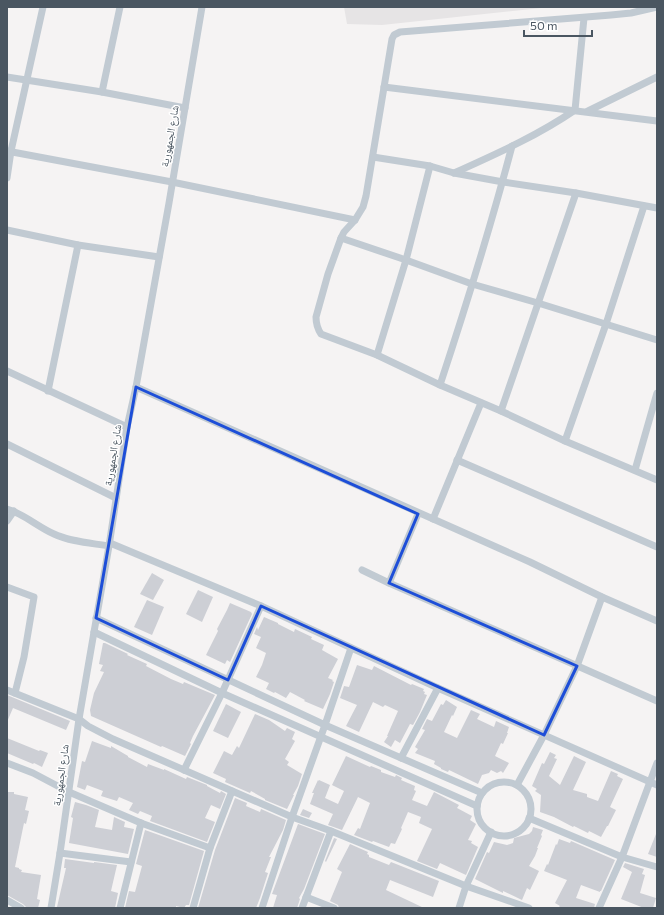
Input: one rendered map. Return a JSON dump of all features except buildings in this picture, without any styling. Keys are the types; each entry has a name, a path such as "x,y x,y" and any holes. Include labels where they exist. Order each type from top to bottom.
{"street":[{"path":"7,178 9,151 27,80 43,7"},
{"path":"102,92 120,7"},
{"name":"شارع الجمهورية","path":"51,908 79,719 110,545 127,427 136,387 169,203 202,7"},
{"path":"657,7 631,13 400,32 394,35 392,39 365,202 355,220 344,232 341,238 328,274 316,317 317,328 321,334 377,355 566,442 657,480"},
{"path":"575,110 584,18"},
{"path":"7,77 102,92 185,108"},
{"path":"588,111 657,78"},
{"path":"384,87 588,111 657,121"},
{"path":"454,173 542,131 575,110"},
{"path":"440,385 503,182 512,146"},
{"path":"9,151 172,182 355,220"},
{"path":"373,156 430,166 454,173 503,182 576,193 657,208"},
{"path":"377,355 406,260 430,166"},
{"path":"501,411 576,193"},
{"path":"566,442 644,206"},
{"path":"7,230 78,245 159,257"},
{"path":"341,238 472,284 657,340"},
{"path":"48,391 78,245"},
{"path":"7,372 127,427"},
{"path":"136,387 418,514 433,519 530,562 602,597 657,621"},
{"path":"635,470 657,393"},
{"path":"433,519 481,403"},
{"path":"7,444 116,498"},
{"path":"457,460 657,547"},
{"path":"7,521 11,510 54,535 74,540 110,545 261,606 438,688 657,785"},
{"path":"389,583 418,514"},
{"path":"362,570 657,701"},
{"path":"7,587 34,598 24,657 15,693"},
{"path":"517,785 544,735 577,666 602,597"},
{"path":"184,770 222,693 261,606"},
{"path":"96,618 325,725 482,793"},
{"path":"94,632 222,693 477,806"},
{"path":"262,908 292,817 352,648"},
{"path":"401,758 438,688"},
{"path":"7,690 79,719 88,726 100,732 292,817 331,831 466,886 529,908"},
{"path":"7,763 141,823 210,848"},
{"path":"599,908 622,857 657,763"},
{"path":"507,782 517,785 525,792 530,801 531,811 529,818 521,830 512,834 501,835 491,832 483,826 478,816 477,806 482,793 496,783 507,782"},
{"path":"193,908 210,848 232,791"},
{"path":"529,818 622,857 657,867"},
{"path":"120,908 141,823"},
{"path":"302,908 331,831"},
{"path":"459,908 466,886 491,832"},
{"path":"60,853 131,862"},
{"path":"306,897 334,908"},
{"path":"7,900 21,908"}],"highlighted area":[{"path":"136,387 418,514 389,583 577,666 544,735 261,606 228,680 96,618"}],"shaded area":[{"path":"344,7 551,7 382,25 347,24"}]}
